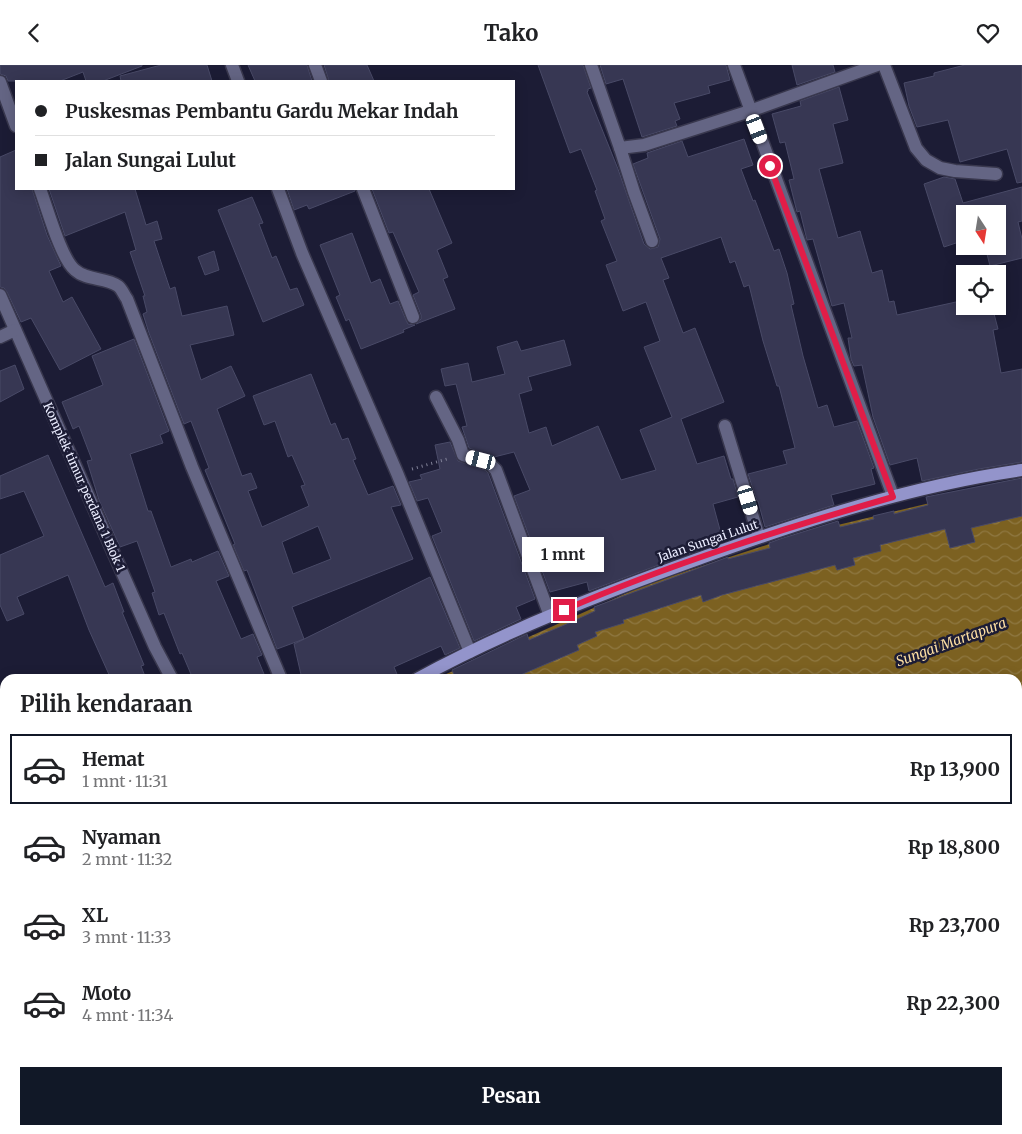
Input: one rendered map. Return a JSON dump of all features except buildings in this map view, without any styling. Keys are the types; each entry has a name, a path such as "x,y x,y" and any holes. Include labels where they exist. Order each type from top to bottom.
{"main road":[{"name":"Jalan Sungai Lulut","path":"427,674 470,652 606,592 759,537 954,481 1022,470"}],"street":[{"path":"232,65 238,80"},
{"path":"315,65 321,80"},
{"path":"591,65 652,241"},
{"path":"734,65 893,497"},
{"path":"620,148 644,145 750,111 877,65"},
{"path":"884,65 916,147 926,160 940,168 996,174"},
{"path":"0,82 15,123"},
{"path":"40,190 65,257 74,270 86,276 118,286 127,299 192,467 279,674"},
{"path":"278,190 302,253 397,473 470,652"},
{"path":"363,190 413,317"},
{"name":"Komplek timur perdana 1 Blok 1","path":"0,295 151,638 169,674"},
{"path":"0,337 15,330"},
{"path":"436,397 458,440 462,455 489,463 496,470 550,616"},
{"path":"725,426 759,537"}],"path":[{"path":"397,473 462,455"}],"water":[{"name":"Sungai Martapura","path":"1022,481 1022,674 446,674 647,584 800,534"}],"route":[{"path":"564,610 606,592 759,537 893,497 770,166"}]}
